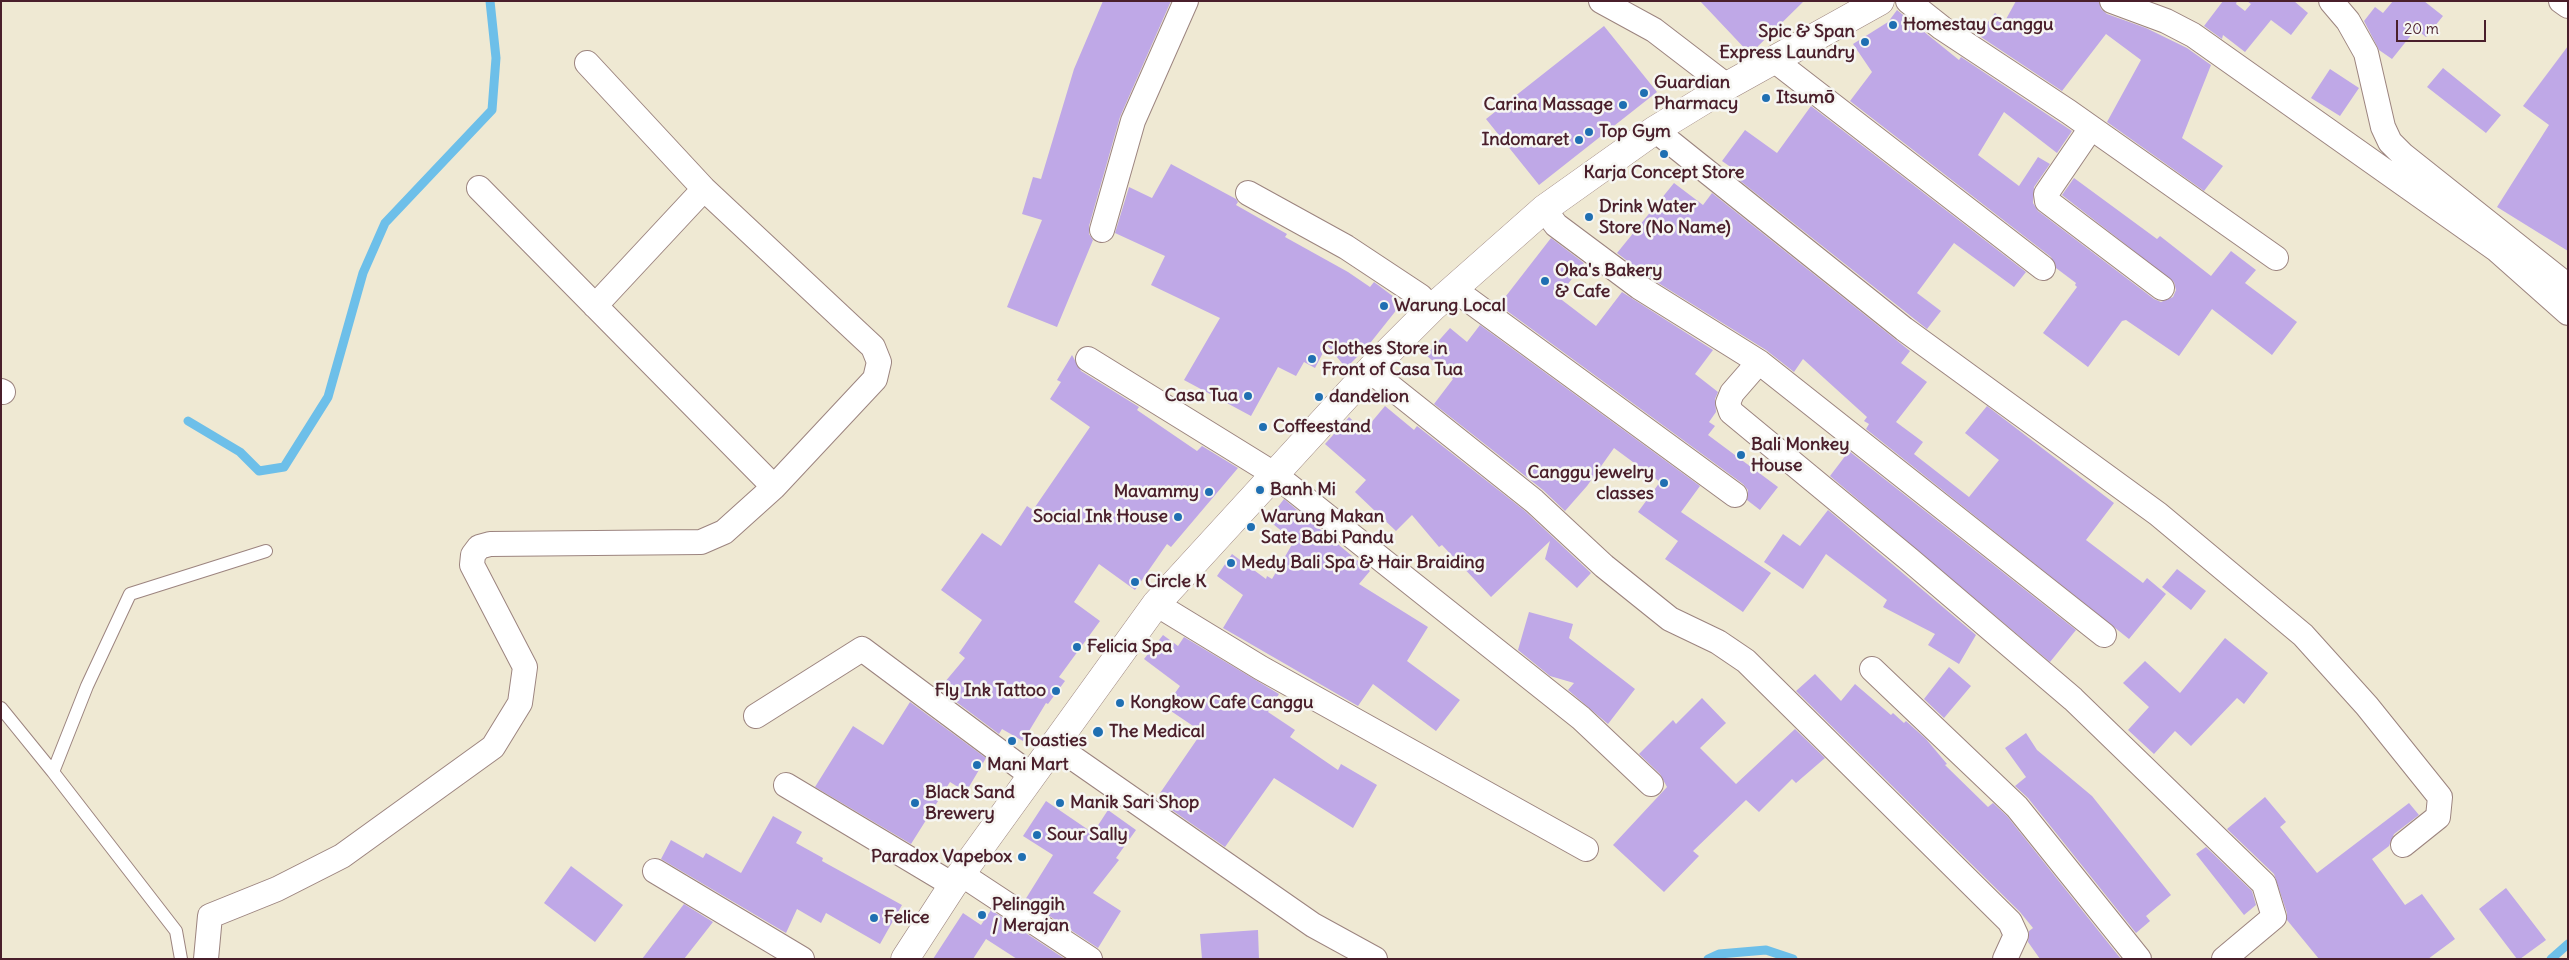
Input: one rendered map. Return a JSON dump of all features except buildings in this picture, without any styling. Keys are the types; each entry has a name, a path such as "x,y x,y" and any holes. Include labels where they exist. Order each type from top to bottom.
{"street":[{"path":"1102,230 1133,121 1186,1"},
{"path":"1601,1 1654,30 1727,86"},
{"path":"905,959 957,880 1031,775 1156,604 1372,368 1432,308 1455,290 1544,209 1655,130 1727,86 1880,1"},
{"path":"1908,1 1942,28 2091,128 2276,258"},
{"path":"2112,1 2166,22 2193,35 2496,250 2568,313"},
{"path":"2331,1 2348,21 2366,53 2382,127 2390,142 2403,155 2568,286"},
{"path":"2561,1 2568,6"},
{"path":"1774,60 2044,268"},
{"path":"206,959 210,916 277,889 342,856 493,747 520,703 525,667 472,565 473,555 478,547 490,544 702,542 724,532 774,487 874,379 879,362 873,347 704,189 587,63"},
{"path":"2091,128 2046,194 2047,201 2162,288"},
{"path":"1655,130 1904,329 2158,514 2303,635 2367,706 2440,798 2438,817 2403,845"},
{"path":"479,188 774,487"},
{"path":"596,306 704,189"},
{"path":"1248,193 1346,247 1420,296 1432,308"},
{"path":"1544,209 1556,225 1639,287 1759,362 2104,635"},
{"path":"1455,290 1735,495"},
{"path":"1088,358 1274,474 1581,718 1651,784"},
{"path":"1759,362 1732,393 1728,403 1731,412 1903,554 2073,700 2264,884 2274,917 2224,959"},
{"path":"1372,368 1377,376 1534,501 1604,566 1670,619 1718,642 1746,660 2010,922 2016,935 2005,959"},
{"path":"1156,604 1262,668 1586,849"},
{"path":"756,716 862,649 1031,775"},
{"path":"1872,668 2017,807 2140,959"},
{"path":"1053,744 1313,925 1375,959"},
{"path":"786,785 957,880 1090,959"},
{"path":"654,871 802,959"}],"lane":[{"path":"53,772 87,686 130,594 266,551"},
{"path":"1,708 176,931 181,959"}],"waterway":[{"path":"188,421 240,452 259,471 284,467 328,397 363,273 385,223 492,110 496,58 490,1"},
{"path":"2551,959 2568,944"},
{"path":"1708,959 1719,954 1766,950 1793,959"}],"place":[{"name":"Homestay Canggu","path":"1893,25"},
{"name":"Spic & Span Express Laundry","path":"1865,42"},
{"name":"Guardian Pharmacy","path":"1644,93"},
{"name":"Itsumō","path":"1766,98"},
{"name":"Carina Massage","path":"1623,105"},
{"name":"Top Gym","path":"1589,132"},
{"name":"Indomaret","path":"1579,140"},
{"name":"Karja Concept Store","path":"1664,154"},
{"name":"Drink Water Store (No Name)","path":"1589,217"},
{"name":"Oka's Bakery & Cafe","path":"1545,281"},
{"name":"Warung Local","path":"1384,306"},
{"name":"Clothes Store in Front of Casa Tua","path":"1312,359"},
{"name":"Casa Tua","path":"1248,396"},
{"name":"dandelion","path":"1319,397"},
{"name":"Coffeestand","path":"1263,427"},
{"name":"Bali Monkey House","path":"1741,455"},
{"name":"Canggu jewelry classes","path":"1664,483"},
{"name":"Banh Mi","path":"1260,490"},
{"name":"Mavammy","path":"1209,492"},
{"name":"Social Ink House","path":"1178,517"},
{"name":"Warung Makan Sate Babi Pandu","path":"1251,527"},
{"name":"Medy Bali Spa & Hair Braiding","path":"1231,563"},
{"name":"Circle K","path":"1135,582"},
{"name":"Felicia Spa","path":"1077,647"},
{"name":"Fly Ink Tattoo","path":"1056,691"},
{"name":"Kongkow Cafe Canggu","path":"1120,703"},
{"name":"The Medical","path":"1098,732"},
{"name":"Toasties","path":"1012,741"},
{"name":"Mani Mart","path":"977,765"},
{"name":"Black Sand Brewery","path":"915,803"},
{"name":"Manik Sari Shop","path":"1060,803"},
{"name":"Sour Sally","path":"1037,835"},
{"name":"Paradox Vapebox","path":"1022,857"},
{"name":"Pelinggih / Merajan","path":"982,915"},
{"name":"Felice","path":"874,918"}]}
